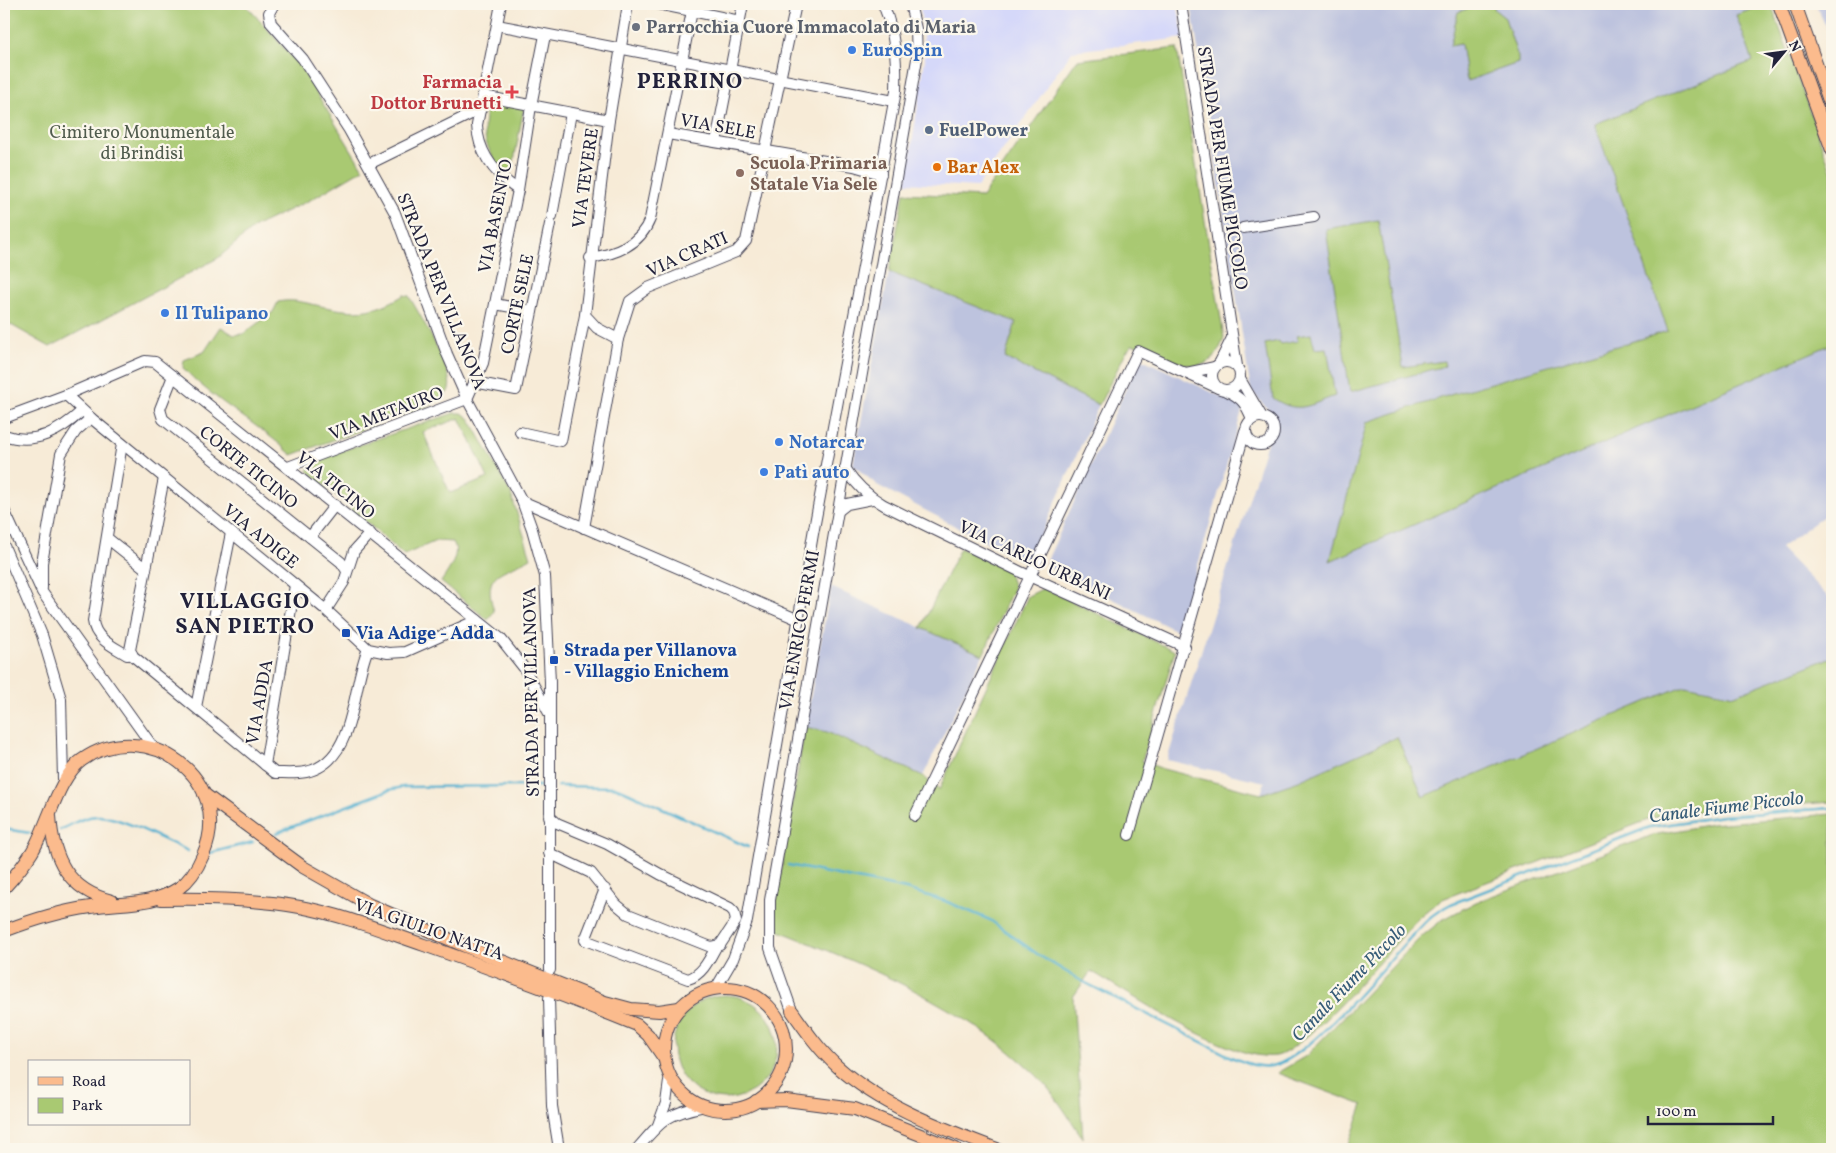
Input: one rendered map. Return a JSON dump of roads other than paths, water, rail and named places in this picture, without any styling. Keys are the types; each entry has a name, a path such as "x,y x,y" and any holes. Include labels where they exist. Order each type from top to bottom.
{"main road":[{"path":"1779,4 1832,150"},
{"path":"1795,4 1832,109"},
{"path":"4,888 32,852 50,816 64,779 81,760 103,748 128,744 153,747 175,757 192,773 204,794 210,819 208,844 197,868 180,887 158,899 140,904 122,904 64,912 4,931"},
{"name":"VIA GIULIO NATTA","path":"204,794 303,867 370,905 467,947 605,1002 631,1009 659,1011 679,1008"},
{"path":"50,816 52,841 61,865 77,884 98,898 122,904"},
{"name":"VIA GIULIO NATTA","path":"158,899 219,898 262,902 302,907 350,919 480,965 637,1025 648,1035 664,1058"},
{"path":"768,1006 792,1012 785,1038 785,1056 780,1074 770,1090 756,1101 738,1108 719,1110 705,1106 684,1094 670,1074 664,1058 664,1040 669,1023 679,1008 696,995 716,988 735,989 752,995 768,1006 779,1020 785,1038"},
{"name":"VIA ENRICO FERMI","path":"792,1012 813,1040 837,1066 859,1084 899,1109 997,1149"},
{"path":"756,1101 786,1100 855,1109 956,1149"}],"street":[{"name":"STRADA PER VILLANOVA","path":"274,4 269,13 271,23 303,59 369,164 405,235 447,354 467,399 522,501 545,576 550,682 548,713 550,970"},
{"path":"501,4 478,124 481,147 500,177 518,190"},
{"name":"VIA TEVERE","path":"520,432 561,441 585,315 590,258 609,120 628,4"},
{"path":"658,4 740,20"},
{"path":"716,142 743,4"},
{"name":"VIA CRATI","path":"584,528 618,339 630,301 648,288 736,252 743,247 796,4"},
{"name":"VIA ENRICO FERMI","path":"716,988 733,959 747,921 798,620 894,100 897,55 889,19 883,4"},
{"name":"VIA ENRICO FERMI","path":"792,1012 770,948 770,900 917,58 916,29 910,4"},
{"name":"STRADA PER FIUME PICCOLO","path":"1181,4 1237,366"},
{"path":"590,258 611,255 640,238 646,230 668,134 692,11"},
{"path":"497,25 779,80 894,100"},
{"name":"VIA BASENTO","path":"467,399 482,363 518,190 531,106 545,35"},
{"path":"483,96 609,120"},
{"path":"369,164 481,109"},
{"name":"CORTE SELE","path":"474,382 516,390 551,220 570,113"},
{"name":"VIA SELE","path":"668,134 854,166 881,174"},
{"path":"1243,228 1314,217"},
{"path":"494,304 532,310"},
{"path":"585,315 597,328 618,339"},
{"path":"1223,390 1212,376 1232,337"},
{"path":"914,816 1138,351 1241,398 1257,418 1270,421 1274,434 1265,445 1248,447 1240,457"},
{"name":"VIA TICINO","path":"7,417 66,395 145,361 155,362 501,639 524,668 548,713"},
{"path":"1185,373 1228,362 1237,366 1240,379 1257,418"},
{"name":"CORTE TICINO","path":"172,376 160,409 163,419 310,536 341,562 347,571"},
{"path":"1223,390 1236,387 1240,379"},
{"name":"VIA ADIGE","path":"66,395 82,411 326,610 368,649"},
{"name":"VIA METAURO","path":"288,467 467,399"},
{"path":"4,434 16,439 40,437 64,427 82,411"},
{"path":"42,592 42,563 62,454 76,431 91,418"},
{"path":"1129,835 1246,431 1257,418"},
{"path":"1246,431 1248,440 1256,445"},
{"name":"VIA ADDA","path":"122,444 93,621 94,630 107,643 127,654 132,654 275,773 306,772 325,763 337,753 347,734 362,663 368,649"},
{"name":"VIA CARLO URBANI","path":"845,468 856,484 872,499 1029,576 1185,647"},
{"path":"132,654 130,650 164,478"},
{"path":"838,511 847,504 872,499"},
{"name":"VIA ENRICO FERMI","path":"522,501 798,620"},
{"path":"310,536 335,505"},
{"path":"4,510 42,592 153,747"},
{"path":"196,707 231,533"},
{"path":"326,610 344,582 354,551 370,534"},
{"path":"107,538 146,569"},
{"path":"4,546 42,635 60,699 64,779"},
{"name":"VIA ADDA","path":"265,765 296,585"},
{"path":"368,649 388,654 405,652 477,620"},
{"path":"549,816 557,823 607,844 660,874 730,908 734,912 736,921 720,945 716,947 703,970 695,977 688,979 585,940 605,889"},
{"path":"550,853 591,873 616,904 628,914 711,947 716,947"},
{"path":"549,998 552,1106 559,1149"},
{"path":"657,1126 666,1103 670,1074"},
{"path":"637,1149 657,1126 671,1114 705,1106"}],"waterway":[{"name":"Canale Fiume Piccolo","path":"276,833 389,790 403,787 540,786"},
{"name":"Canale Fiume Piccolo","path":"558,786 614,787 748,847"},
{"name":"Canale Fiume Piccolo","path":"788,865 906,889 945,901 990,920 1040,956 1078,979 1231,1057 1251,1064 1271,1066 1288,1060 1308,1045 1352,1002 1428,919 1451,904 1650,827 1723,816 1832,808"},
{"name":"Canale Fiume Piccolo","path":"60,830 85,818 100,816 133,825 188,851"},
{"name":"Canale Fiume Piccolo","path":"4,829 30,833"},
{"name":"Canale Fiume Piccolo","path":"210,853 253,842"}],"place":[{"name":"Parrocchia Cuore Immacolato di Maria","path":"636,27"},
{"name":"EuroSpin","path":"852,50"},
{"name":"Farmacia Dottor Brunetti","path":"512,92"},
{"name":"FuelPower","path":"929,130"},
{"name":"Bar Alex","path":"937,167"},
{"name":"Scuola Primaria Statale Via Sele","path":"740,173"},
{"name":"Il Tulipano","path":"165,313"},
{"name":"Notarcar","path":"779,442"},
{"name":"Patì auto","path":"764,472"},
{"name":"Via Adige - Adda","path":"346,633"},
{"name":"Strada per Villanova - Villaggio Enichem","path":"554,660"}],"district":[{"name":"PERRINO","path":"690,80"},
{"name":"VILLAGGIO SAN PIETRO","path":"245,612"}],"park label":[{"name":"Cimitero Monumentale di Brindisi","path":"142,142"}]}
